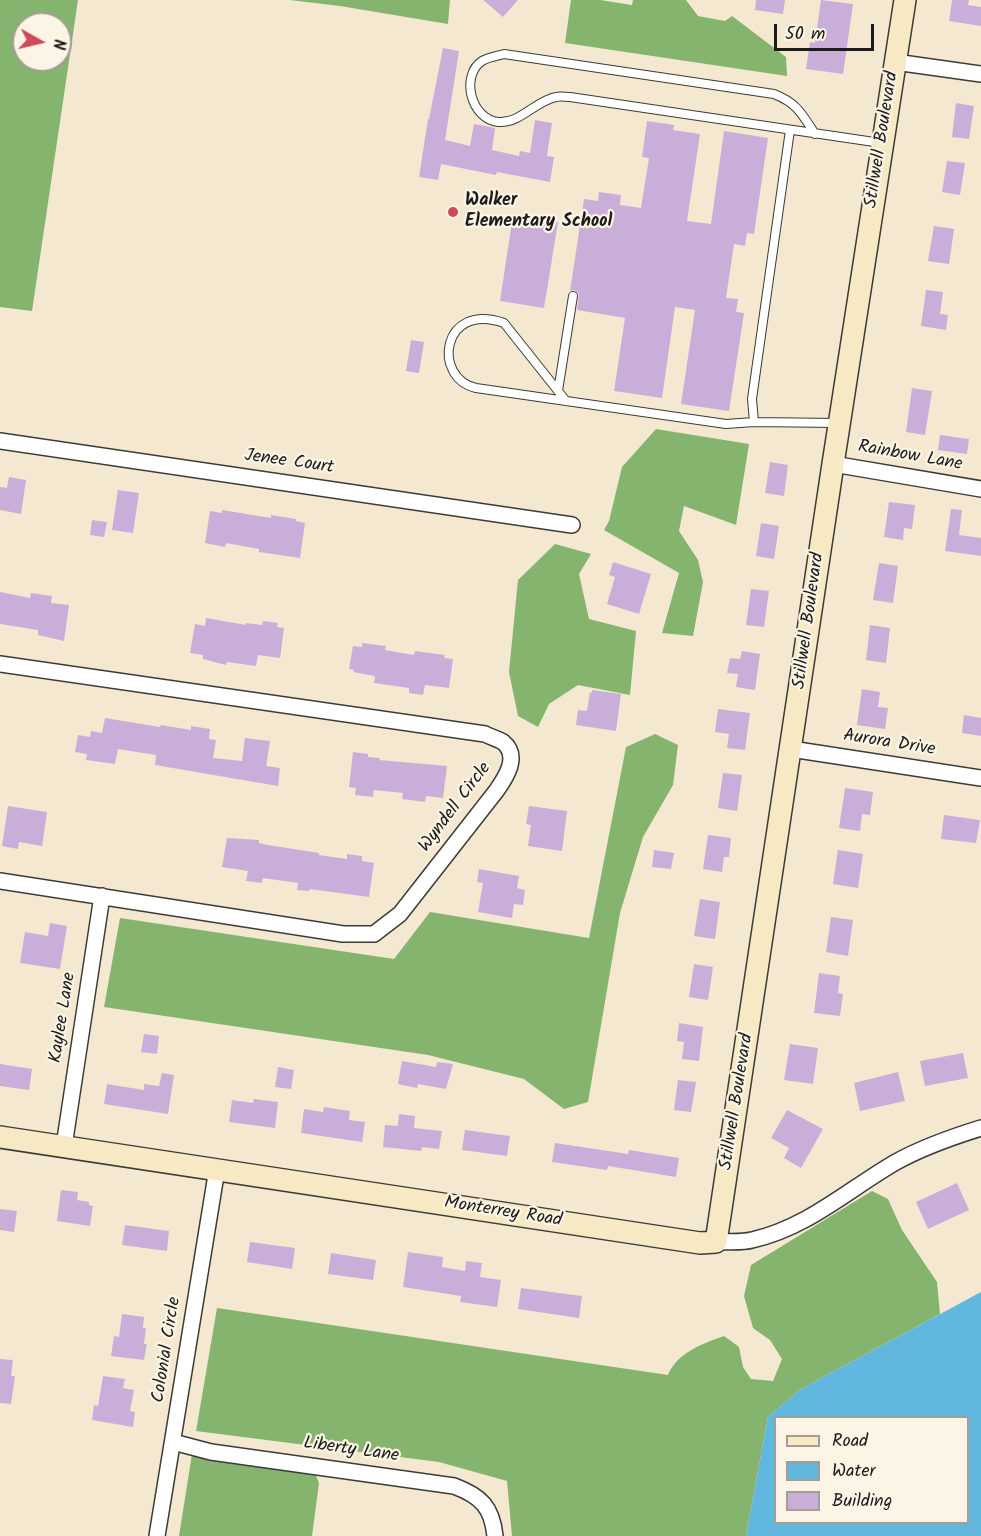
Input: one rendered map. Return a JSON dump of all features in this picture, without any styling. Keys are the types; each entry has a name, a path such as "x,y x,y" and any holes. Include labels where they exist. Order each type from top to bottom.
{"street":[{"name":"Stillwell Boulevard","path":"716,1242 905,0"},
{"path":"895,62 981,74"},
{"name":"Jenee Court","path":"0,441 572,525"},
{"name":"Rainbow Lane","path":"833,464 981,489"},
{"name":"Wyndell Circle","path":"0,664 485,734 504,743 510,753 511,765 497,790 400,914 374,934 343,934 0,881"},
{"name":"Aurora Drive","path":"791,749 981,778"},
{"name":"Kaylee Lane","path":"64,1146 102,896"},
{"name":"Monterrey Road","path":"0,1137 700,1243 751,1240 781,1230 837,1202 904,1158 945,1139 981,1128"},
{"name":"Colonial Circle","path":"157,1536 217,1169"},
{"name":"Liberty Lane","path":"172,1442 211,1452 454,1486 470,1492 483,1502 493,1518 495,1536"}],"lane":[{"path":"815,134 798,107 788,99 774,94 504,54 482,61 475,68 471,78 472,100 487,119 497,122 509,122 557,97 815,134 882,143"},
{"path":"754,422 752,399 790,130"},
{"path":"558,391 573,296"},
{"path":"566,401 504,324 489,318 474,319 461,324 452,335 449,346 451,364 459,380 466,386 566,401 726,424 839,423"}],"green space":[{"path":"0,0 78,0 72,41 72,12 12,12 12,72 67,72 32,311 0,307"},
{"path":"290,0 450,0 448,24"},
{"path":"571,0 600,0 632,5 633,0 686,0 698,16 725,21 732,16 786,57 787,76 565,43"},
{"path":"656,429 749,444 736,525 684,506 679,531 698,560 703,582 693,636 662,633 679,573 604,530 609,521 622,467"},
{"path":"555,544 591,554 579,574 589,619 636,631 630,695 578,685 549,704 538,727 518,716 509,672 518,580"},
{"path":"655,734 678,745 673,785 643,837 620,913 588,1102 564,1109 524,1079 428,1055 104,1007 120,918 394,959 430,912 589,938 626,747"},
{"path":"872,1191 888,1199 902,1230 937,1282 940,1314 801,1389 768,1417 746,1536 512,1536 507,1481 439,1462 196,1431 217,1308 668,1375 672,1367 684,1355 724,1336 739,1347 743,1367 751,1379 773,1381 782,1359 770,1340 753,1328 744,1296 751,1265"},
{"path":"192,1454 315,1473 319,1483 312,1536 179,1536"}],"water":[{"path":"981,1292 981,1536 746,1536 768,1417 801,1389"}],"building":[{"path":"483,0 518,0 503,17"},
{"path":"756,0 785,0 783,14 755,10"},
{"path":"821,0 853,4 843,74 806,69 810,42 815,43"},
{"path":"952,0 969,0 968,5 981,7 981,26 949,21"},
{"path":"443,48 459,51 445,140 470,146 474,124 495,128 492,150 519,156 520,151 530,153 535,120 552,123 547,156 554,157 550,182 497,172 496,175 441,164 438,180 419,177"},
{"path":"956,103 974,106 969,139 952,137"},
{"path":"647,121 674,125 673,130 700,134 687,221 711,224 724,131 768,138 754,234 747,233 745,246 734,244 726,298 738,299 736,312 744,313 729,411 681,404 695,310 675,307 662,398 614,391 625,318 577,310 579,294 574,290 570,291 584,199 598,201 599,192 621,195 620,205 641,208 649,158 642,157"},
{"path":"947,161 965,163 960,195 942,192"},
{"path":"513,215 558,222 544,308 500,301"},
{"path":"934,226 954,229 949,264 928,261"},
{"path":"926,290 943,292 940,314 948,315 946,330 921,326"},
{"path":"411,340 424,342 419,373 406,371"},
{"path":"912,388 932,391 925,435 906,432"},
{"path":"940,435 969,439 967,454 938,450"},
{"path":"770,462 788,465 784,496 765,493"},
{"path":"9,477 26,480 21,514 0,510 0,487 7,488"},
{"path":"118,490 139,493 133,533 112,530"},
{"path":"889,502 915,505 912,529 904,528 903,540 884,537"},
{"path":"951,509 962,510 959,535 981,538 981,556 945,551"},
{"path":"222,510 271,518 271,515 296,519 296,521 305,523 300,558 259,552 259,549 226,543 225,547 205,543 210,511 222,513"},
{"path":"92,520 107,522 104,537 90,535"},
{"path":"761,523 779,526 774,559 756,556"},
{"path":"613,562 651,574 639,614 607,604 615,577 609,575"},
{"path":"879,563 898,566 893,603 873,600"},
{"path":"751,589 769,591 764,627 746,625"},
{"path":"0,592 30,598 31,593 52,596 51,603 69,605 64,641 38,635 38,630 0,624"},
{"path":"206,618 246,625 246,623 262,625 263,621 278,623 277,627 284,628 280,658 258,655 256,666 227,662 226,665 203,659 203,655 190,653 195,624 205,626"},
{"path":"870,625 890,628 886,663 866,660"},
{"path":"362,643 386,646 385,650 414,655 415,651 445,655 444,658 453,659 449,688 425,685 423,695 409,693 409,688 374,683 375,676 353,672 354,670 349,669 353,646 362,647"},
{"path":"742,651 760,654 755,690 736,687 738,674 727,673 730,658 740,659"},
{"path":"862,689 880,692 878,707 888,708 885,729 857,725"},
{"path":"592,690 621,694 616,731 576,725 578,710 587,711"},
{"path":"718,709 750,713 745,750 727,748 729,734 715,732"},
{"path":"964,715 981,718 981,736 962,733"},
{"path":"105,718 160,727 161,725 191,730 191,726 210,729 209,739 216,740 213,758 242,761 245,738 270,741 266,766 280,768 278,786 155,765 156,755 118,749 115,764 86,760 87,754 75,752 78,735 90,737 91,731 102,733"},
{"path":"353,752 368,754 368,757 380,758 379,760 447,766 443,798 426,796 425,802 402,799 403,793 374,790 373,797 355,795 356,788 349,787"},
{"path":"723,773 742,775 737,811 718,808"},
{"path":"845,788 873,792 870,815 862,814 860,831 839,828"},
{"path":"8,806 47,812 42,846 19,842 18,849 2,846"},
{"path":"529,806 567,811 562,851 528,846 531,825 526,824"},
{"path":"944,815 980,820 976,843 941,839"},
{"path":"708,835 731,838 729,857 724,857 722,872 703,869"},
{"path":"227,838 259,840 259,843 268,845 347,859 347,854 362,856 362,861 374,863 369,897 310,889 309,891 297,890 298,883 263,878 262,883 246,881 248,871 222,867"},
{"path":"654,850 674,853 671,869 652,867"},
{"path":"838,850 863,854 858,888 833,884"},
{"path":"479,869 519,876 517,888 525,890 523,905 514,904 512,918 478,912 483,883 477,882"},
{"path":"700,899 720,902 715,939 694,936"},
{"path":"831,917 853,920 848,956 826,952"},
{"path":"50,923 67,926 60,969 20,963 25,932 48,936"},
{"path":"694,964 713,967 708,1000 689,997"},
{"path":"819,973 840,976 838,993 843,994 840,1016 814,1013"},
{"path":"679,1023 703,1027 699,1061 682,1059 684,1042 677,1041"},
{"path":"144,1034 159,1036 157,1054 141,1052"},
{"path":"790,1044 818,1048 813,1084 784,1080"},
{"path":"963,1053 968,1078 925,1086 920,1061"},
{"path":"402,1061 436,1067 437,1062 453,1064 446,1089 418,1084 417,1088 398,1084"},
{"path":"0,1064 32,1069 29,1090 0,1086"},
{"path":"278,1067 294,1070 291,1089 275,1087"},
{"path":"898,1072 905,1101 860,1111 854,1083"},
{"path":"162,1073 174,1075 168,1114 104,1104 107,1084 144,1090 144,1084 159,1086"},
{"path":"678,1080 696,1082 691,1112 674,1110"},
{"path":"254,1099 278,1102 275,1128 229,1122 232,1100 253,1103"},
{"path":"324,1107 350,1111 349,1120 365,1122 362,1142 301,1133 304,1109 323,1112"},
{"path":"787,1110 823,1129 801,1168 784,1158 789,1148 771,1138"},
{"path":"399,1114 415,1116 414,1128 442,1131 439,1149 422,1147 421,1151 383,1147 385,1125 398,1126"},
{"path":"465,1130 510,1136 507,1156 462,1150"},
{"path":"555,1143 628,1154 629,1150 679,1158 676,1177 608,1166 607,1170 552,1162"},
{"path":"957,1183 969,1210 928,1229 916,1202"},
{"path":"61,1190 78,1192 77,1200 89,1202 89,1205 93,1206 90,1226 57,1221"},
{"path":"0,1209 17,1211 14,1232 0,1230"},
{"path":"125,1225 169,1231 167,1251 122,1245"},
{"path":"250,1242 295,1248 292,1269 247,1262"},
{"path":"408,1252 443,1257 442,1267 465,1271 466,1261 482,1263 480,1277 501,1280 497,1307 460,1302 461,1296 403,1287"},
{"path":"331,1253 376,1260 373,1280 328,1274"},
{"path":"521,1288 582,1296 579,1318 518,1309"},
{"path":"122,1314 144,1317 143,1328 146,1328 144,1344 147,1344 144,1360 111,1356 114,1336 119,1337"},
{"path":"0,1359 13,1360 11,1376 15,1376 11,1404 0,1403"},
{"path":"103,1376 125,1379 123,1388 134,1390 130,1411 135,1412 133,1427 92,1420 94,1405 98,1406"}],"place":[{"name":"Walker Elementary School","path":"453,212"}]}
